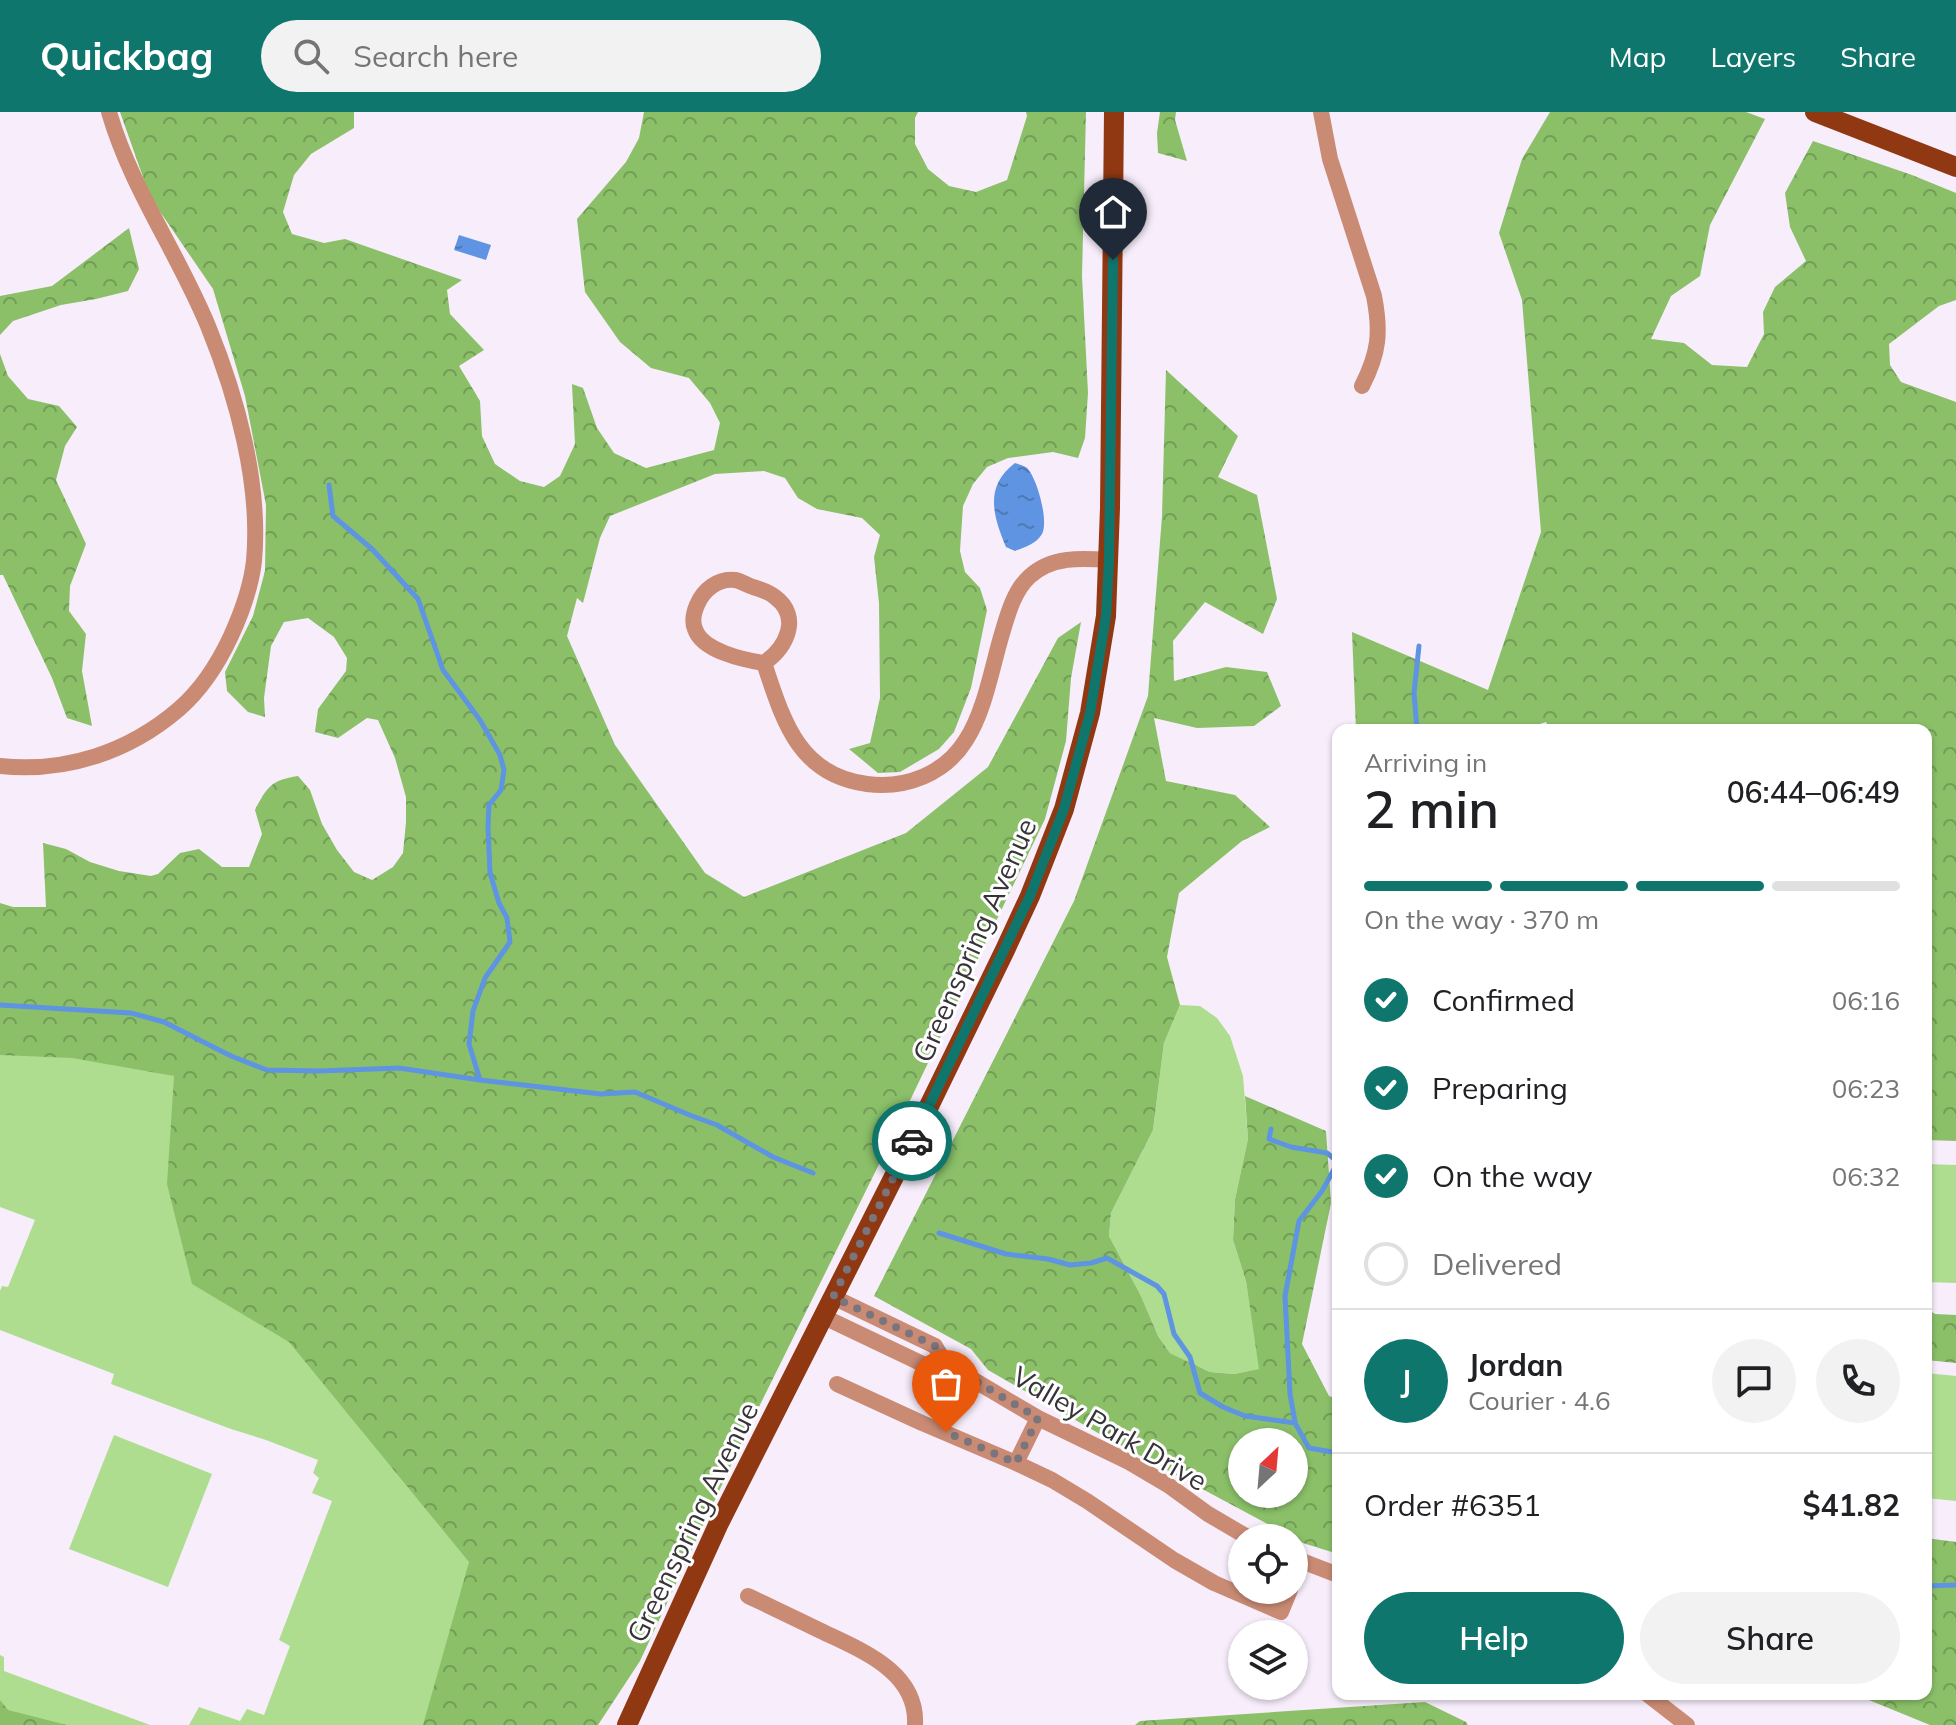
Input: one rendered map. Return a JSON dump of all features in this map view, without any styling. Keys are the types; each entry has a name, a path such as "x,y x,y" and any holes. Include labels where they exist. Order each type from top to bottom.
{"main road":[{"name":"Greenspring Avenue","path":"633,1723 718,1525 998,964 1047,856 1064,809 1090,713 1106,616 1114,112"},
{"path":"1824,114 1956,167"}],"street":[{"path":"0,766 49,765 110,753 164,722 205,682 222,656 247,595 254,563 253,491 227,376 207,324 131,171 109,112"},
{"path":"1321,112 1330,159 1378,317 1376,352 1362,386"},
{"path":"764,663 781,713 795,740 818,766 858,782 882,785 924,777 954,756 966,740 977,719 1005,622 1017,592 1029,577 1044,567 1075,558 1109,560"},
{"path":"733,580 776,597 785,609 789,632 775,656 764,663 745,660 713,648 700,639 694,627 694,613 704,590 716,583 733,580"},
{"name":"Valley Park Drive","path":"833,1297 935,1346 945,1363 1038,1418 1129,1462 1228,1526"},
{"name":"Valley Park Drive","path":"824,1317 929,1367 945,1363"},
{"path":"837,1384 1016,1463 1087,1501 1174,1560 1228,1589"},
{"path":"1016,1463 1038,1418"},
{"path":"1308,1564 1332,1573"},
{"path":"748,1596 884,1664 907,1690 913,1704 915,1725"},
{"path":"1263,1604 1281,1612 1284,1604"},
{"path":"1655,1700 1687,1725"}],"green space":[{"path":"120,112 354,112 354,128 311,154 294,175 283,212 292,234 324,243 345,239 462,280 447,290 450,314 484,350 459,366 480,401 482,436 495,464 520,481 544,487 560,476 575,444 572,384 583,388 597,428 614,453 646,468 714,450 720,423 710,403 689,378 651,368 620,342 585,292 577,219 626,162 639,138 644,112 918,112 915,118 915,144 928,169 949,186 976,192 1007,180 1026,112 1086,112 1082,276 1088,393 1085,438 1078,458 1053,452 1008,458 987,467 973,484 963,506 960,551 965,572 980,588 987,610 971,688 954,732 939,749 900,772 878,773 849,749 870,743 880,698 879,603 874,557 880,535 862,518 817,509 798,498 785,478 764,471 715,474 610,516 600,538 583,603 577,598 567,636 615,745 705,873 744,897 906,833 988,767 1058,638 1081,622 1071,678 1066,741 1045,819 747,1431 640,1661 598,1725 423,1725 469,1562 289,1342 192,1284 167,1184 174,1076 72,1058 0,1055 0,903 13,907 46,907 43,843 119,871 151,876 158,874 180,853 199,849 222,867 249,867 262,834 255,810 259,802 276,782 298,776 310,790 322,824 337,850 354,872 372,880 393,867 403,853 406,797 395,758 378,720 367,718 338,738 315,732 318,709 346,671 347,658 334,637 308,618 284,622 271,646 264,698 265,717 248,712 227,691 225,672 253,616 265,571 266,505 245,396 213,289 150,197"},
{"path":"1160,112 1176,112 1175,120 1187,161 1158,153"},
{"path":"1550,112 1746,112 1765,119 1710,225 1700,276 1671,296 1651,339 1684,343 1712,365 1747,367 1764,334 1763,312 1775,287 1806,261 1790,227 1785,193 1813,141 1956,193 1956,300 1939,306 1889,344 1890,365 1901,382 1956,402 1956,1141 1932,1140 1932,724 1356,724 1352,632 1488,690 1541,532 1522,300 1499,233 1522,159"},
{"path":"129,228 139,269 128,291 61,305 13,321 0,335 0,296 52,286"},
{"path":"0,354 8,376 28,399 59,406 77,427 65,446 56,480 86,544 70,586 69,611 86,634 82,671 92,726 67,718 52,678 3,575 0,575"},
{"path":"1166,370 1238,436 1218,477 1257,495 1277,599 1263,634 1205,602 1173,641 1174,681 1226,667 1267,672 1281,706 1254,726 1197,728 1154,718 1166,781 1235,795 1270,827 1242,841 1179,893 1167,957 1180,1005 1164,1043 1153,1130 1111,1213 1109,1236 1158,1336 1170,1353 1210,1372 1234,1374 1259,1369 1246,1281 1233,1240 1235,1199 1248,1139 1245,1096 1326,1131 1331,1203 1302,1344 1332,1397 1332,1552 1308,1545 1308,1524 1268,1524 1238,1508 1308,1508 1308,1428 1228,1428 1228,1503 988,1370 971,1349 874,1296 1074,901 1148,696 1162,516"},
{"path":"218,925 591,1725 189,1725 199,1707 240,1721 247,1709 264,1715 290,1646 279,1640 332,1501 312,1493 319,1478 313,1473 318,1460 111,1384 114,1374 0,1330 0,1291 2,1286 8,1287 35,1220 0,1207 0,940"},
{"path":"1180,1005 1200,1006 1217,1018 1230,1036 1243,1076 1248,1139 1235,1199 1233,1240 1246,1281 1260,1369 1234,1374 1210,1372 1170,1353 1158,1336 1109,1236 1111,1213 1153,1130 1164,1043"},
{"path":"1932,1164 1956,1165 1956,1283 1932,1282"},
{"path":"1932,1312 1956,1315 1956,1363 1932,1361"},
{"path":"1932,1374 1956,1376 1956,1501 1932,1499"},
{"path":"114,1435 212,1474 168,1587 69,1549"},
{"path":"1932,1539 1956,1542 1956,1725 1930,1725 1869,1700 1932,1700"},
{"path":"0,1655 4,1657 4,1671 150,1725 0,1725"},
{"path":"0,1700 8,1710 67,1725 0,1725"},
{"path":"1425,1702 1468,1725 1135,1725 1140,1721"}],"water":[{"path":"459,235 491,245 486,260 454,250"},
{"path":"1015,463 1027,468 1035,481 1044,528 1040,537 1030,545 1015,551 1006,547 994,502 999,481"}],"waterway":[{"path":"329,485 333,516 372,549 418,599 443,670 480,720 500,755 504,770 501,790 489,805 488,827 490,873 507,918 510,942 485,978 473,1011 469,1044 480,1080"},
{"path":"1417,724 1414,693 1419,646"},
{"path":"0,1005 131,1013 164,1022 231,1056 267,1070 399,1068 601,1094 635,1092 717,1125 773,1157 813,1173"},
{"path":"1271,1129 1269,1139 1291,1147 1327,1153 1332,1157"},
{"path":"1295,1422 1290,1394 1285,1296 1299,1221 1332,1173"},
{"path":"939,1233 1006,1254 1070,1265 1107,1258 1157,1286 1164,1294 1174,1334 1190,1357 1200,1393 1245,1416 1295,1423 1309,1448 1332,1452"},
{"path":"1932,1586 1956,1585"}],"way so far":[{"path":"912,1141 833,1297 935,1346 945,1363 1038,1418 1016,1463 946,1432"}],"route":[{"path":"912,1141 1047,856 1064,809 1090,713 1106,616 1109,560 1113,260"}]}
